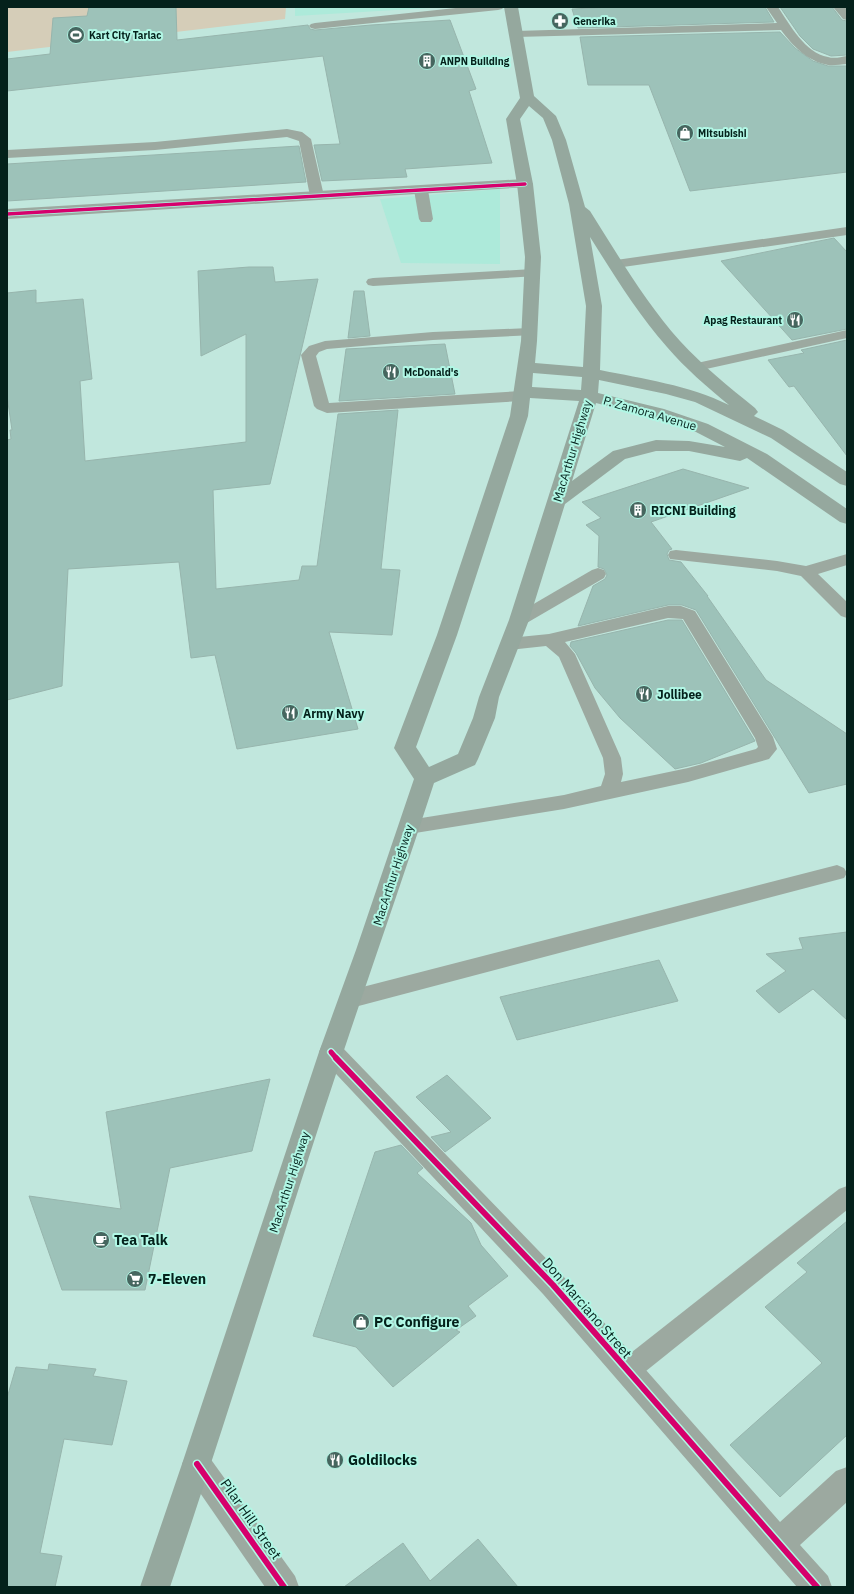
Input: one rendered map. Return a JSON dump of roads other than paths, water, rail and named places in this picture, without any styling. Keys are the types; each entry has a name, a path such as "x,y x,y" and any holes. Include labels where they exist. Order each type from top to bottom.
{"highway":[{"path":"425,778 406,748 452,620 518,420 526,367 533,257 525,184 513,119 527,98 510,7"},
{"name":"MacArthur Highway","path":"154,1587 198,1464 331,1052 351,999 425,778 467,759 484,718 489,697 519,620 589,396 594,306 578,204 559,140 549,116 527,98"},
{"path":"578,204 616,264 664,334 712,381 776,434"},
{"name":"P. Zamora Avenue","path":"526,367 591,373 669,389 701,398 776,434 847,480"},
{"name":"P. Zamora Avenue","path":"522,394 589,396 658,413 702,428 761,458 847,518"},
{"path":"556,501 619,455 656,445 689,446 761,458"}],"street":[{"path":"7,214 525,184"},
{"name":"Don Marciano Street","path":"331,1052 553,1285 817,1587"},
{"name":"Pilar Hill Street","path":"198,1464 284,1587"},
{"path":"779,1544 847,1482"}],"lane":[{"path":"315,26 498,7"},
{"path":"772,7 784,26 807,52 828,61 847,60"},
{"path":"839,7 847,17"},
{"path":"516,34 784,26"},
{"path":"7,154 155,146 270,134 292,134 305,139 317,196"},
{"path":"421,190 426,219"},
{"path":"616,264 847,231"},
{"path":"373,282 533,273"},
{"path":"522,394 327,408 322,406 308,355 314,349 326,345 433,336 529,332"},
{"path":"697,367 847,334"},
{"path":"676,555 777,566 806,572 847,559"},
{"path":"806,572 847,612"},
{"path":"519,620 598,574"},
{"path":"409,827 564,802 610,791 688,776 762,754 768,749 764,737 689,615 681,612 668,612 549,640 509,644"},
{"path":"549,640 566,654 612,758 614,774 610,791"},
{"path":"351,999 837,873"},
{"path":"627,1371 847,1196"}],"place":[{"name":"Generika","path":"560,21"},
{"name":"Kart City Tarlac","path":"76,35"},
{"name":"ANPN Building","path":"427,61"},
{"name":"Mitsubishi","path":"685,133"},
{"name":"Apag Restaurant","path":"795,320"},
{"name":"McDonald's","path":"391,372"},
{"name":"RICNI Building","path":"638,510"},
{"name":"Jollibee","path":"644,694"},
{"name":"Army Navy","path":"290,713"},
{"name":"Tea Talk","path":"101,1240"},
{"name":"7-Eleven","path":"135,1279"},
{"name":"PC Configure","path":"361,1322"},
{"name":"Goldilocks","path":"335,1460"}]}
